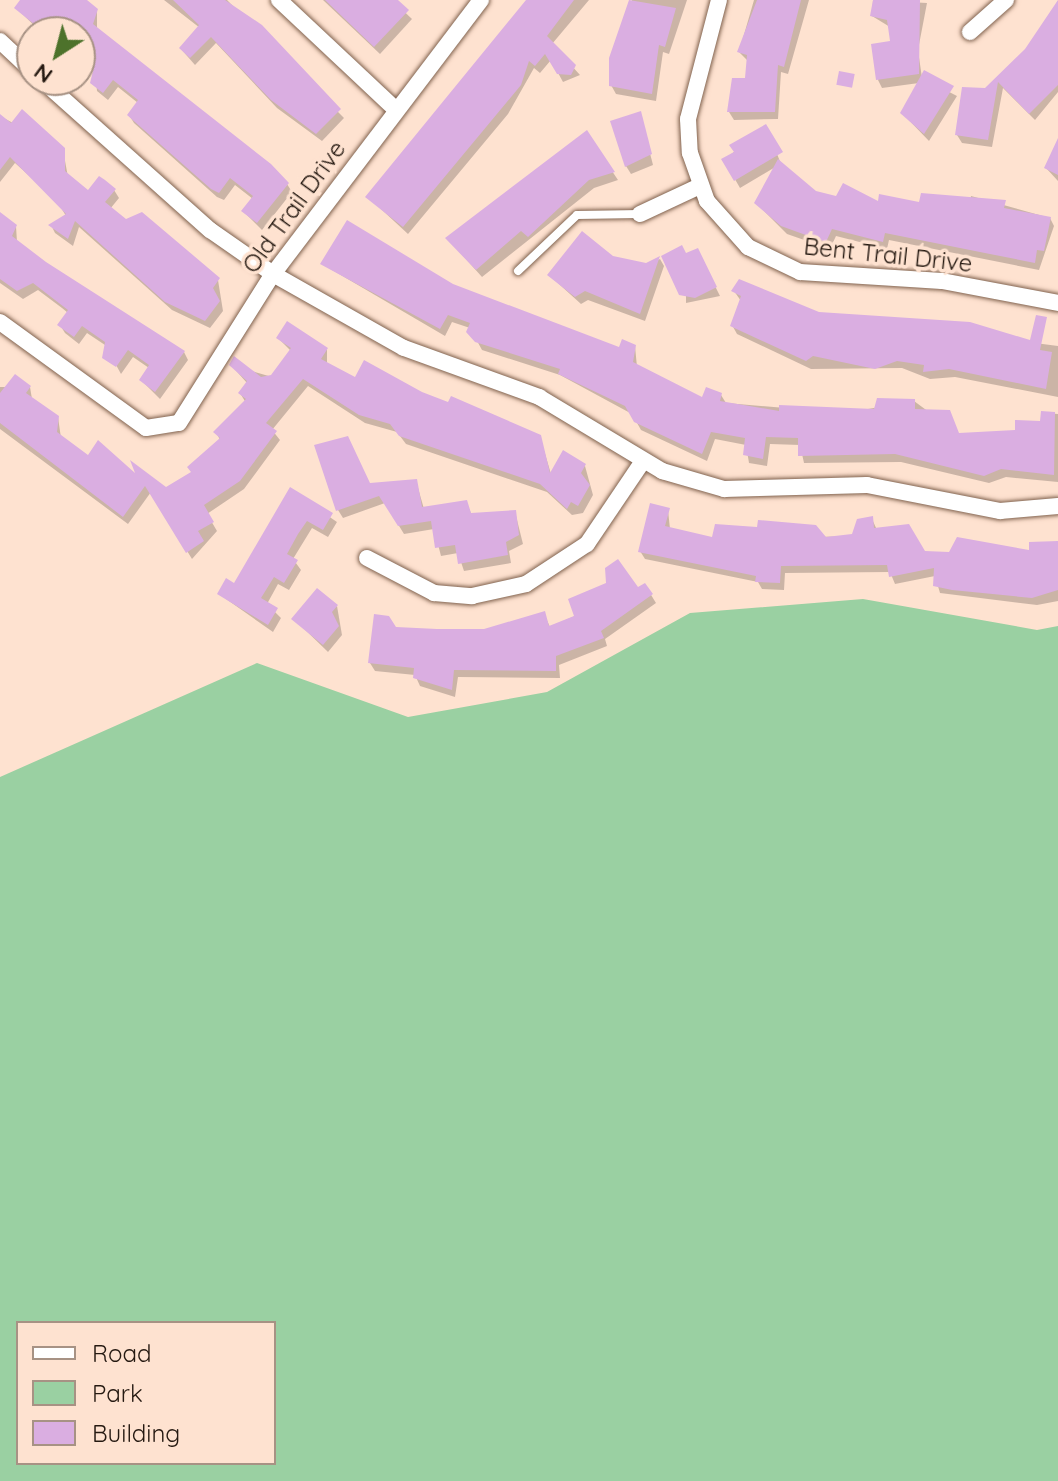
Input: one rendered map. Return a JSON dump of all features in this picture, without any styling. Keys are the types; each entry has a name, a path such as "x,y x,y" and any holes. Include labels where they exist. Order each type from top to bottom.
{"street":[{"path":"279,0 396,110"},
{"name":"Old Trail Drive","path":"0,322 146,428 179,423 273,274 481,0"},
{"name":"Bent Trail Drive","path":"719,0 688,119 700,186 726,226 786,268 942,281 1058,303"},
{"path":"970,32 1006,0"},
{"path":"0,41 16,56"},
{"path":"60,96 210,230 273,274 404,348 539,397 643,461 724,489 867,485 1000,511 1058,506"},
{"path":"640,214 700,186"},
{"path":"367,558 408,584 443,595 491,594 526,584 587,544 643,461"}],"lane":[{"path":"518,271 577,215 640,214"}],"green space":[{"path":"863,599 1037,630 1058,626 1058,1481 0,1481 0,777 257,663 408,717 547,692 690,613"}],"building":[{"path":"20,0 87,0 98,9 96,16 24,16 14,8"},
{"path":"173,0 225,0 262,25 341,109 316,134 271,100 211,37 190,58 179,48 199,25"},
{"path":"325,0 398,0 409,10 374,47"},
{"path":"526,0 574,0 547,36 576,65 571,75 557,74 545,54 535,66 529,61 521,85 403,227 365,197"},
{"path":"629,0 676,8 665,47 659,45 652,94 609,86 609,58"},
{"path":"757,0 801,0 784,67 778,65 775,112 727,112 732,78 745,78 747,55 737,52"},
{"path":"873,0 920,0 919,74 876,80 871,44 890,41 887,20 870,16"},
{"path":"1058,0 1058,85 1029,114 998,82 988,140 955,135 962,87 985,88 1025,49"},
{"path":"96,26 271,164 289,183 257,223 241,211 253,196 230,178 219,193 211,189 127,115 138,100 113,80 103,93 96,88"},
{"path":"924,70 954,86 924,134 900,113"},
{"path":"839,71 855,74 852,88 836,85"},
{"path":"22,109 65,148 65,171 88,190 99,176 105,180 116,189 105,202 126,219 142,212 220,278 213,288 220,301 205,321 165,302 75,221 68,239 48,225 66,214 10,157 0,170 0,114 11,123"},
{"path":"641,111 652,154 625,167 610,121"},
{"path":"766,124 783,152 734,181 721,159 734,152 729,145"},
{"path":"587,130 615,172 589,180 528,237 521,231 476,270 445,238"},
{"path":"1058,138 1058,175 1044,168"},
{"path":"778,159 816,191 836,196 843,183 878,201 879,194 919,202 921,193 1006,200 1004,208 1051,217 1044,251 1037,250 1035,263 885,233 883,242 832,229 826,242 814,238 781,226 754,203"},
{"path":"0,212 17,225 12,236 46,262 185,351 155,392 139,380 149,365 128,350 116,367 102,358 105,342 82,326 74,337 57,325 68,310 33,283 17,291 0,279"},
{"path":"347,220 453,284 619,347 622,339 636,345 633,362 702,397 706,387 722,393 720,401 779,411 779,405 874,409 877,398 915,399 915,409 950,410 959,433 1015,430 1015,420 1040,421 1041,411 1055,412 1054,475 1001,469 984,476 895,454 798,456 798,438 766,437 763,459 743,455 745,438 711,432 702,454 634,422 625,406 558,374 560,369 475,342 466,332 470,323 448,315 440,329 320,264"},
{"path":"582,231 613,256 646,263 660,256 640,314 585,291 575,297 547,275"},
{"path":"682,245 686,253 698,248 717,287 695,298 679,295 661,256"},
{"path":"739,279 819,312 970,322 1030,340 1036,315 1047,317 1040,350 1052,352 1046,389 949,369 923,372 924,365 897,361 875,369 813,356 806,361 730,326 741,296 731,291"},
{"path":"287,321 328,348 321,359 355,377 364,360 422,392 448,402 451,396 541,435 550,473 563,450 586,464 581,473 590,485 578,506 571,502 567,509 540,484 399,436 390,424 359,415 303,379 266,423 277,431 240,481 204,505 214,522 198,531 204,541 186,553 145,486 123,517 0,423 0,393 15,374 31,386 26,393 59,416 57,432 88,455 98,440 135,473 130,460 166,487 191,472 187,467 220,438 213,432 246,399 238,393 247,381 229,365 234,356 261,377 271,375 291,348 276,338"},
{"path":"348,436 370,483 417,479 422,507 467,500 471,513 516,510 519,535 506,542 508,555 458,564 455,545 435,548 431,521 398,526 379,496 336,511 314,445"},
{"path":"290,487 333,513 323,530 307,521 298,534 287,554 298,560 284,583 274,577 261,598 278,608 268,625 217,594 226,578 234,583"},
{"path":"650,503 670,508 665,526 712,537 715,524 757,527 758,520 816,525 826,537 852,534 857,519 873,516 874,528 909,524 925,551 949,552 957,537 1029,550 1029,542 1058,541 1058,590 1032,598 952,590 933,586 934,568 889,577 887,565 781,566 780,583 755,582 756,576 638,552"},
{"path":"618,559 638,587 645,583 653,594 601,631 604,638 556,656 556,671 454,670 452,690 413,678 414,668 368,663 374,614 389,616 396,627 484,629 545,611 549,626 574,616 568,599 606,583 605,568"},
{"path":"317,588 338,605 332,612 339,626 323,645 291,619"}]}
